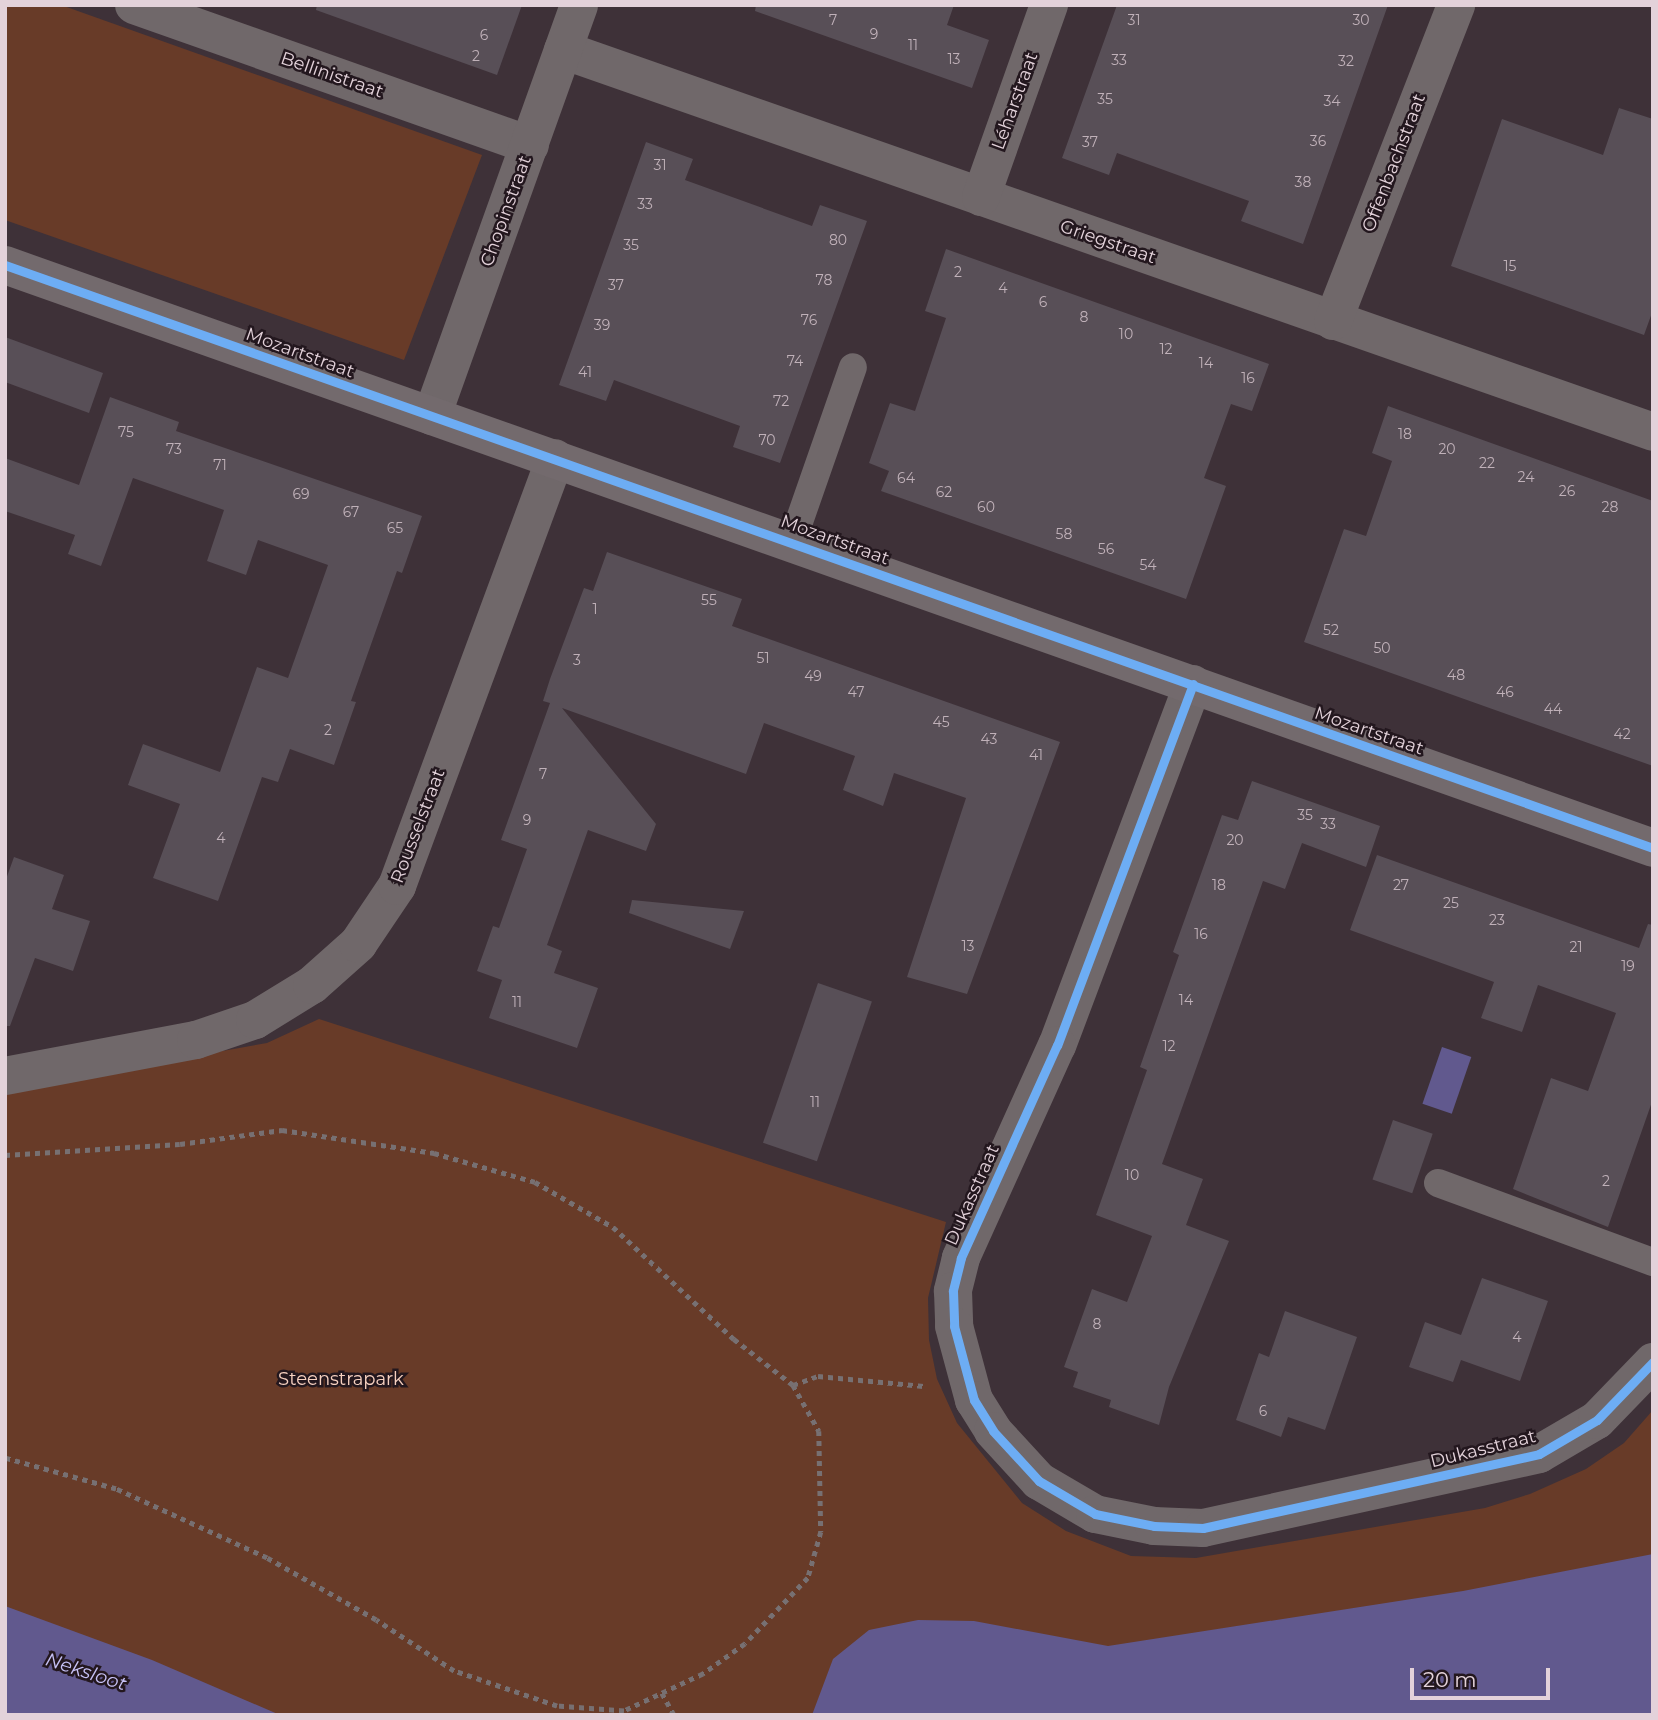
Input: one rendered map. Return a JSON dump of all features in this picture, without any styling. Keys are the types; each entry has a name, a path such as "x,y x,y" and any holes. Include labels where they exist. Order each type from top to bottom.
{"main road":[{"name":"Mozartstraat","path":"5,265 1653,848"}],"street":[{"name":"Bellinistraat","path":"134,5 530,145"},
{"name":"Chopinstraat","path":"432,416 579,5"},
{"name":"Léharstraat","path":"981,197 1049,5"},
{"name":"Offenbachstraat","path":"1333,321 1456,5"},
{"name":"Griegstraat","path":"563,50 1653,432"},
{"name":"Rousselstraat","path":"5,1076 196,1040 255,1020 312,985 358,944 397,886 555,458"},
{"name":"Dukasstraat","path":"1193,684 1057,1045 961,1258 953,1291 954,1326 970,1389 993,1431 1039,1481 1095,1514 1154,1527 1203,1528 1539,1454 1597,1420 1653,1362"}],"lane":[{"name":"Mozartstraat","path":"792,542 853,367"},
{"path":"1438,1183 1653,1262"}],"path":[{"path":"5,1155 180,1144 282,1130 333,1134 434,1153 535,1182 613,1227 734,1339 793,1385 819,1431 821,1532 808,1578 745,1644 703,1674 624,1711 557,1706 512,1693 454,1671 376,1620 267,1558 116,1489 5,1458"},
{"path":"793,1385 818,1376 865,1383 970,1389"},
{"path":"662,1693 674,1715"}],"green space":[{"path":"5,5 61,5 482,155 404,360 5,220"},
{"name":"Steenstrapark","path":"319,1019 946,1222 928,1298 929,1340 937,1379 957,1423 1022,1503 1066,1531 1131,1556 1196,1558 1485,1508 1530,1494 1586,1469 1624,1443 1653,1410 1653,1715 156,1715 5,1666 5,1090 267,1043"}],"water":[{"path":"1442,1047 1471,1057 1452,1114 1422,1104"},
{"path":"1653,1554 1653,1715 812,1715 833,1659 869,1630 918,1620 974,1621 1108,1646 1463,1591"},
{"name":"Neksloot","path":"5,1606 152,1660 280,1715 5,1715"}],"building":[{"path":"317,5 522,5 497,75 316,10"},
{"path":"756,5 954,5 947,25 989,40 972,88 755,11"},
{"path":"1117,5 1388,5 1303,244 1241,221 1249,201 1117,153 1109,175 1062,158"},
{"path":"1619,108 1653,119 1653,310 1644,335 1451,266 1502,119 1603,155"},
{"path":"646,142 693,159 685,180 812,226 820,205 867,221 780,463 733,447 740,426 614,380 606,401 559,385"},
{"path":"946,249 1269,364 1252,411 1231,404 1204,478 1226,486 1186,599 881,491 889,471 869,463 890,403 915,411 946,318 925,311"},
{"path":"5,337 103,373 89,413 5,382"},
{"path":"110,397 179,422 176,431 422,516 402,573 397,571 351,701 356,702 334,765 290,749 278,782 262,777 218,901 153,878 180,804 128,785 143,744 220,772 257,667 288,678 328,565 258,540 246,575 207,561 224,510 133,478 101,566 68,554 75,535 5,511 5,458 79,485"},
{"path":"1388,406 1653,501 1653,766 1304,642 1344,529 1366,536 1392,461 1372,453"},
{"path":"607,552 742,599 732,626 1060,742 967,994 907,977 966,798 894,773 883,806 843,790 855,756 764,723 746,774 562,708 656,824 646,851 588,830 547,945 562,951 554,973 598,988 577,1048 489,1018 502,980 477,971 493,926 499,928 527,849 501,840 550,703 543,701 550,679 584,588 593,591"},
{"path":"1252,781 1380,826 1366,867 1302,843 1285,889 1263,881 1162,1164 1203,1179 1186,1225 1229,1241 1169,1387 1159,1425 1109,1407 1111,1400 1073,1387 1078,1372 1064,1367 1092,1289 1127,1302 1152,1236 1096,1215 1147,1070 1140,1067 1179,955 1173,952 1222,815 1238,820"},
{"path":"1377,855 1639,948 1648,924 1653,925 1653,1099 1608,1227 1513,1189 1551,1078 1588,1091 1616,1013 1538,985 1522,1032 1481,1018 1494,982 1350,930"},
{"path":"14,857 64,875 52,909 90,921 73,971 35,958 10,1026 5,1026 5,882"},
{"path":"632,900 744,911 730,949 629,913"},
{"path":"818,983 872,1002 817,1161 763,1143"},
{"path":"1393,1120 1433,1134 1412,1193 1372,1180"},
{"path":"1482,1278 1548,1301 1520,1381 1461,1360 1453,1382 1409,1367 1425,1322 1461,1335"},
{"path":"1285,1311 1357,1337 1325,1430 1288,1417 1281,1437 1236,1420 1259,1353 1269,1357"}],"cycle path":[{"path":"5,265 1653,848"},
{"path":"1193,684 1057,1045 961,1258 953,1291 954,1326 974,1400 993,1431 1039,1481 1095,1514 1154,1526 1203,1528 1539,1454 1597,1420 1653,1362"}]}
